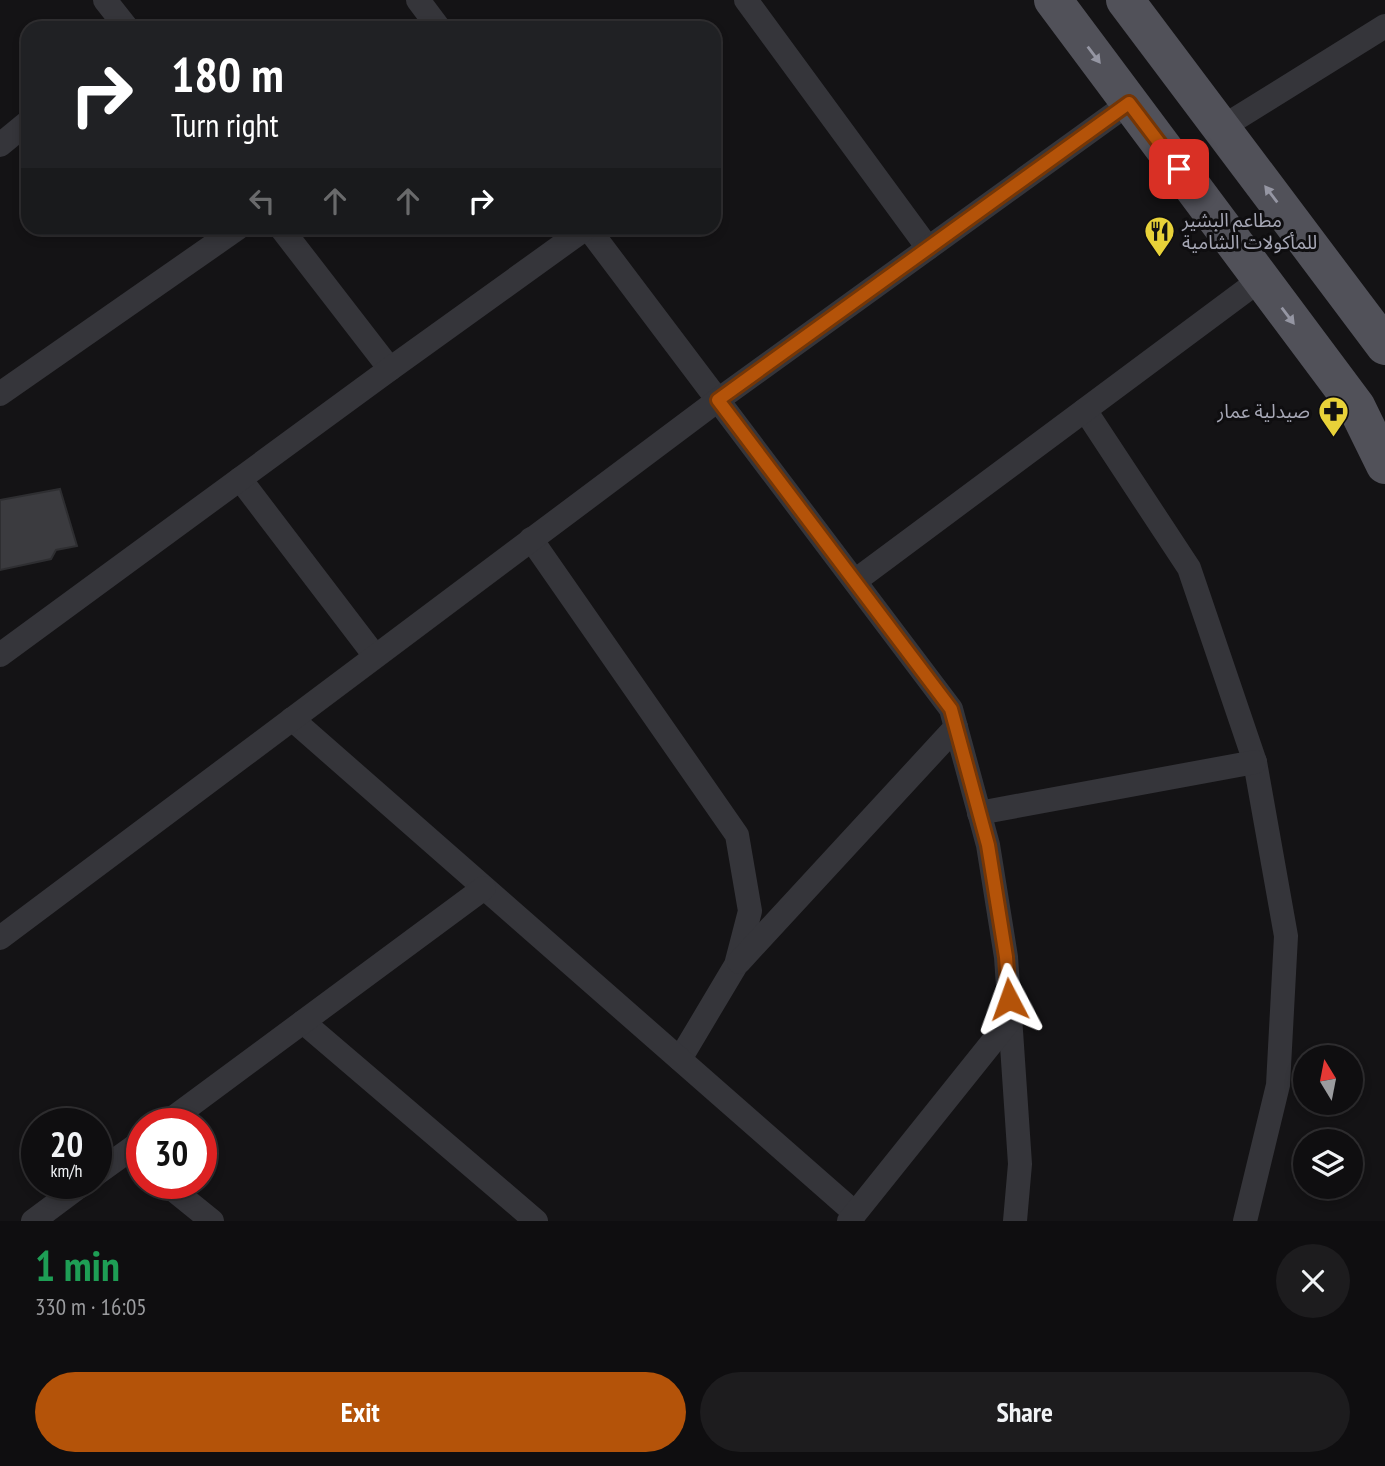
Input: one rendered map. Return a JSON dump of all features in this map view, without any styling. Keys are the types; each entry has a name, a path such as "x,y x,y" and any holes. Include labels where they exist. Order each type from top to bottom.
{"main road":[{"path":"1053,0 1356,407 1385,465"},
{"path":"1125,0 1385,346"}],"street":[{"path":"105,0 122,21"},
{"path":"418,0 434,21"},
{"path":"746,0 928,248"},
{"path":"1221,128 1385,26"},
{"path":"0,938 718,400 1129,103"},
{"path":"0,145 21,128"},
{"path":"0,394 228,235"},
{"path":"286,235 390,369"},
{"path":"0,655 577,235"},
{"path":"592,235 951,709 988,845 1006,957 1020,1164 1014,1221"},
{"path":"855,581 1261,279"},
{"path":"1085,410 1189,568 1255,762 1286,936 1278,1085 1245,1221"},
{"path":"240,479 375,656"},
{"path":"531,540 737,835 750,911 736,965"},
{"path":"292,719 680,1059 852,1217 1010,1020"},
{"path":"680,1059 736,965 956,727"},
{"path":"979,813 1255,762"},
{"path":"187,1108 484,888"},
{"path":"303,1022 536,1221"},
{"path":"33,1221 63,1199"},
{"path":"185,1199 212,1221"}],"building":[{"path":"60,489 77,546 56,550 51,559 0,570 0,500"}],"place":[{"name":"مطاعم البشير للمأكولات الشامية","path":"1159,258"},
{"name":"صيدلية عمار","path":"1333,438"}],"route":[{"path":"1009,999 1006,957 988,845 951,709 718,400 1129,103 1179,169"}]}
